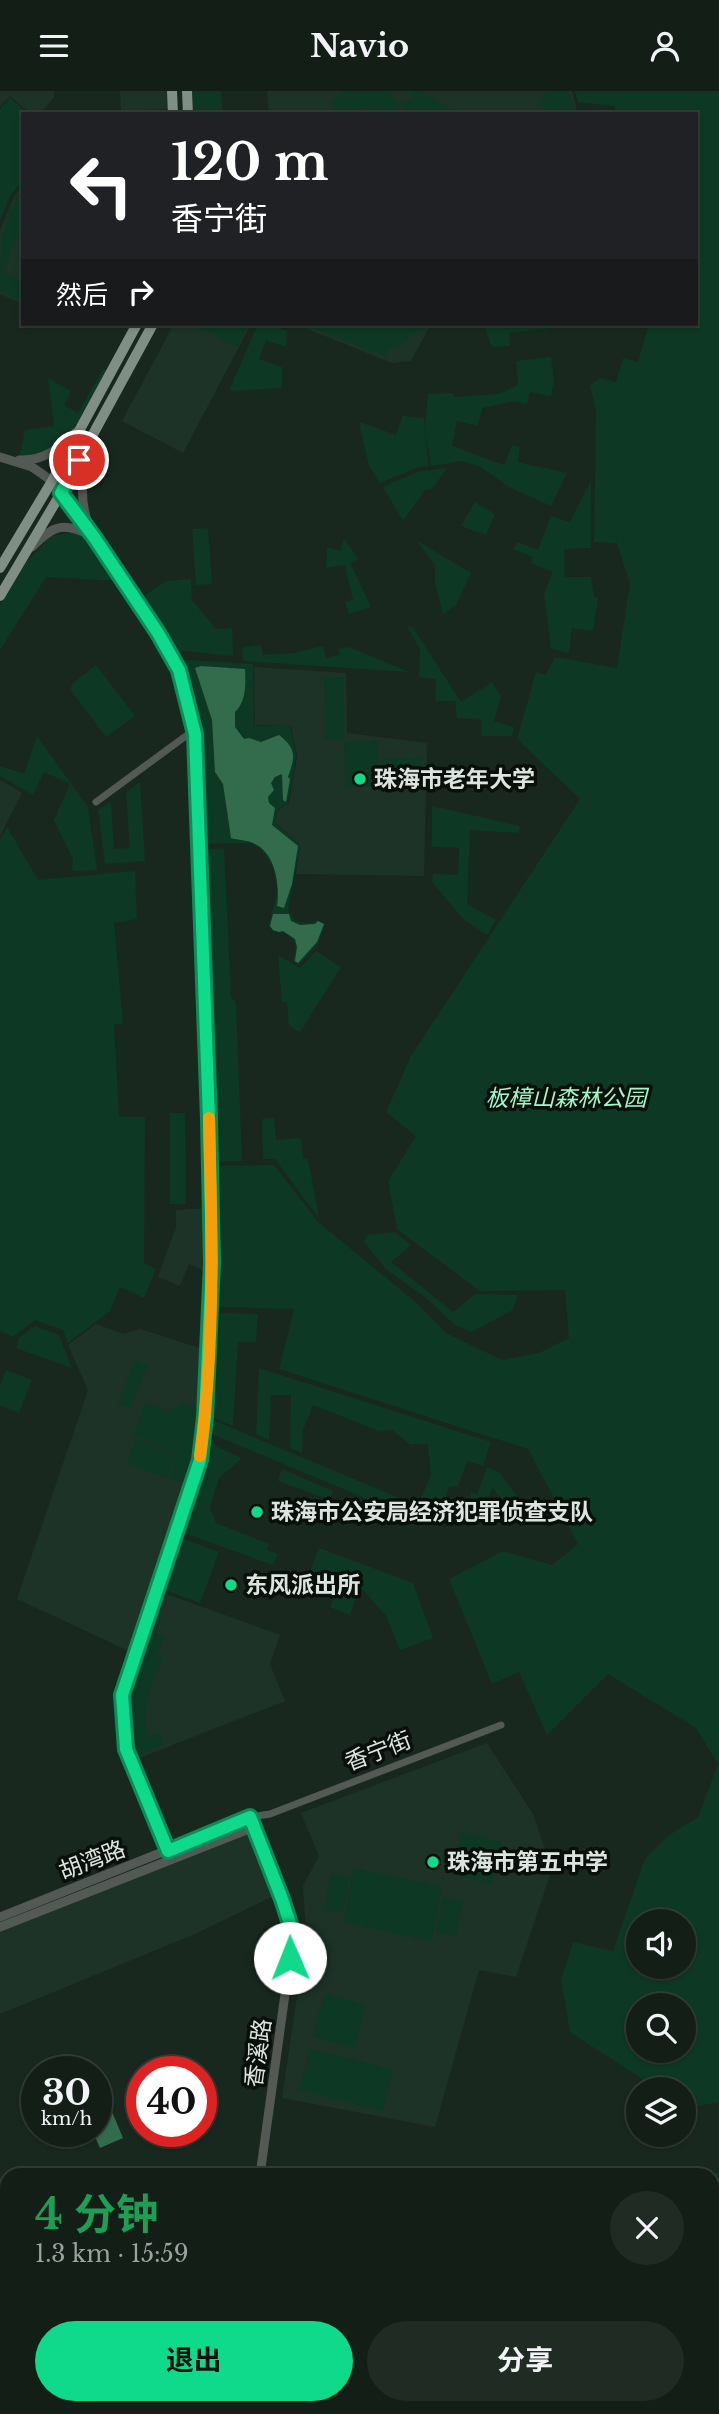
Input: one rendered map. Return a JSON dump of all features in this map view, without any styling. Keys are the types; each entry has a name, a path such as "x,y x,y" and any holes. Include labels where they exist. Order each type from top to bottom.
{"main road":[{"path":"172,91 173,112"},
{"path":"187,91 188,112"},
{"path":"0,568 52,481 136,326"},
{"path":"0,596 61,493 152,326"}],"street":[{"path":"4,458 30,460 46,456 82,425"},
{"path":"91,438 82,499 94,537"},
{"path":"4,458 32,467 52,481 94,537 158,633 179,670 194,730 212,1229 205,1417 200,1460 122,1695 126,1749 169,1855"},
{"path":"19,563 38,541 55,529 71,527 94,537"},
{"path":"96,802 194,730"},
{"name":"香宁街","path":"169,1855 250,1817 270,1814 501,1725"},
{"name":"香宁街","path":"169,1855 254,1828 270,1814"},
{"name":"香溪路","path":"250,1817 292,1930 261,2168"},
{"name":"胡湾路","path":"0,1917 169,1855"},
{"name":"胡湾路","path":"0,1927 169,1855"}],"shaded area":[{"path":"0,91 54,91 54,97 42,112 29,112 10,96 0,107"},
{"path":"120,91 171,91 173,109 121,111"},
{"path":"267,91 572,91 576,107 575,112 269,112"},
{"path":"21,187 21,303 0,294 0,230"},
{"path":"173,326 250,326 183,453 122,421"},
{"path":"300,326 430,326 411,361 392,363"},
{"path":"201,666 245,669 244,692 235,712 235,727 244,739 261,742 279,735 292,749 293,759 286,802 283,800 282,774 275,777 271,783 274,790 268,797 269,803 275,808 272,825 298,846 292,884 284,908 277,906 277,880 267,854 253,843 231,838 223,784 215,772 212,720 195,668"},
{"name":"珠海市老年大学","path":"254,667 346,673 347,733 427,743 424,876 296,874 300,844 275,823 277,811 289,803 297,756 291,726 255,725"},
{"path":"0,780 22,793 0,836"},
{"path":"273,914 289,914 291,921 300,925 315,924 318,921 324,924 317,942 298,963 295,961 295,939 283,931 273,930 270,926"},
{"path":"207,1208 205,1271 189,1264 180,1286 158,1277 176,1227 176,1210"},
{"path":"96,1324 124,1334 140,1329 206,1350 196,1459 131,1652 17,1599 88,1390 68,1345"},
{"path":"161,1592 280,1635 270,1664 285,1701 137,1759 132,1749 129,1696"},
{"name":"珠海市第五中学","path":"487,1743 533,1814 552,1869 516,1977 479,1970 435,2127 282,2098 306,1935 303,1886 319,1856 301,1813"},
{"path":"254,1828 280,1893 195,1934 0,2014 0,1928"},
{"path":"112,2112 123,2138 112,2143"}],"green space":[{"path":"192,91 221,91 223,112 194,112"},
{"path":"341,91 388,91 401,112 379,112 361,108 355,112 331,112 332,102"},
{"path":"409,91 422,91 457,112 404,112 401,104 413,98"},
{"path":"547,91 568,91 574,108 571,112 553,112 540,104"},
{"name":"板樟山森林公园","path":"575,91 719,91 719,2102 696,2107 696,2077 639,2077 570,2032 561,1980 573,1942 613,1951 626,1914 626,1979 696,1979 696,1909 628,1909 645,1859 668,1836 698,1817 718,1764 696,1728 608,1674 547,1735 519,1672 492,1684 449,1579 503,1551 552,1565 578,1544 528,1449 279,1369 294,1309 215,1307 215,1166 274,1165 318,1222 418,1304 446,1333 502,1360 539,1353 569,1338 565,1290 480,1291 397,1229 388,1181 416,1136 386,1112 411,1056 580,799 517,739 536,672 546,675 555,657 617,668 630,584 617,543 594,542 596,411 590,385 600,378 616,382 623,358 638,362 648,326 698,326 698,112 616,112 614,106 578,102"},
{"path":"10,98 27,112 21,112 21,182 10,196 0,220 0,109"},
{"path":"21,190 21,225 3,273 21,279 21,300 0,291 3,237"},
{"path":"197,326 248,326 237,347"},
{"path":"257,326 275,326 287,331 286,347 266,340 259,359 282,367 282,388 229,391"},
{"path":"307,326 421,326 404,342 389,348 385,356"},
{"path":"484,326 556,326 509,333 510,346 492,347"},
{"path":"551,357 554,382 551,396 530,392 527,404 515,401 482,408 478,426 457,421 452,446 504,465 512,445 520,447 518,462 567,473 551,506 509,487 481,467 462,461 431,466 425,430 428,394 453,393 454,397 499,394 518,385 516,361"},
{"path":"103,369 109,372 81,423 65,438 60,434 65,440 44,454 19,458 25,430 54,426 48,378 71,391 64,405 78,413"},
{"path":"403,416 424,418 429,466 416,468 380,483 369,466 359,422 395,436"},
{"path":"447,468 432,489 425,490 403,521 383,487 417,472"},
{"path":"591,481 591,548 564,549 565,577 591,577 594,596 598,598 593,631 572,628 569,653 551,649 544,593 553,572 531,563 533,557 514,549 517,542 538,550 551,516 570,522"},
{"path":"475,502 495,514 486,535 461,526"},
{"path":"208,528 212,584 196,585 192,529"},
{"path":"75,532 91,541 117,581 46,577 0,650 0,605 23,566 51,536"},
{"path":"344,538 358,559 350,563 371,607 349,614 345,602 353,600 345,565 326,568 327,547 340,551"},
{"path":"416,540 471,573 456,605 443,614 435,582 435,565"},
{"path":"191,579 192,600 216,629 232,628 233,656 176,650 143,596 167,581"},
{"path":"412,626 461,702 492,682 501,697 494,721 514,727 512,736 482,736 481,719 457,718 455,701 435,701 436,679 419,677 420,649 408,628"},
{"path":"261,645 263,655 293,653 323,646 326,658 340,655 338,649 349,647 409,672 243,661 242,647"},
{"path":"174,659 253,664 254,726 290,726 296,756 288,803 277,810 275,824 300,844 288,910 295,921 309,923 317,920 325,924 318,944 299,965 293,961 296,947 294,940 285,933 273,931 269,926 278,890 272,865 261,849 252,843 201,844 196,734"},
{"path":"96,665 135,716 106,737 70,689 73,683"},
{"path":"344,677 344,740 325,740 324,678"},
{"path":"37,736 88,807 97,870 72,871 73,859 54,820 70,784 44,772 33,795 0,776 0,766 24,774"},
{"path":"378,741 378,787 345,787 344,742"},
{"path":"421,758 422,782 381,783 381,759"},
{"path":"140,782 145,861 105,864 98,810 111,802 114,849 130,848 126,793"},
{"path":"432,806 520,826 519,833 470,830 467,904 496,920 487,935 463,919 432,882 433,874 458,875 459,848 432,847"},
{"path":"7,827 38,880 135,871 137,919 114,923 123,1023 114,1025 119,1116 145,1117 144,1263 156,1269 144,1298 120,1287 110,1311 68,1343 63,1330 35,1320 13,1337 0,1331 0,840"},
{"path":"224,848 231,997 236,1003 242,1161 218,1162 205,849"},
{"path":"316,951 341,967 300,1032 289,1026 287,1002 282,1002 278,955 300,968"},
{"path":"170,1113 185,1113 186,1204 170,1204"},
{"path":"274,1118 276,1140 301,1138 303,1159 308,1159 319,1218 275,1159 263,1159 262,1119"},
{"path":"395,1232 411,1245 391,1262 453,1312 475,1294 518,1295 513,1310 471,1332 455,1325 426,1298 386,1269 364,1242 367,1235"},
{"path":"217,1313 258,1314 256,1342 238,1342 233,1426 211,1417"},
{"path":"35,1326 59,1335 72,1368 16,1348 19,1338"},
{"path":"135,1360 148,1365 130,1408 118,1404"},
{"path":"259,1368 491,1442 483,1466 467,1461 458,1486 449,1487 440,1512 419,1503 431,1475 428,1444 409,1444 393,1430 379,1431 313,1405 303,1430 302,1453 290,1448 291,1395 271,1395 269,1440 256,1434"},
{"path":"6,1370 32,1380 19,1413 0,1405 0,1385"},
{"path":"146,1402 168,1411 183,1403 204,1412 198,1459 189,1485 169,1478 178,1453 133,1435"},
{"path":"208,1418 433,1512 427,1524 207,1432"},
{"path":"136,1439 176,1454 167,1478 127,1463"},
{"path":"209,1443 242,1458 219,1478 210,1507 216,1523 269,1544 267,1550 278,1554 273,1565 184,1533 207,1460"},
{"path":"487,1467 499,1472 533,1518 513,1515 493,1488 475,1522 463,1516 471,1492 477,1494"},
{"path":"282,1469 333,1491 330,1500 278,1481"},
{"path":"184,1539 219,1552 200,1603 165,1590"},
{"path":"319,1548 413,1583 433,1638 400,1650 386,1616 362,1589 310,1571"},
{"path":"339,1585 358,1592 350,1615 330,1607"},
{"path":"151,1632 164,1636 157,1656 162,1658 151,1687 145,1718 149,1737 159,1734 163,1744 138,1755 130,1697"},
{"path":"461,1832 502,1842 491,1884 451,1874"},
{"path":"354,1868 442,1887 432,1941 343,1922"},
{"path":"331,1874 350,1878 342,1913 324,1909"},
{"path":"443,1898 463,1901 456,1936 436,1932"},
{"path":"324,1994 365,2004 355,2048 313,2037"},
{"path":"310,2049 393,2069 383,2111 299,2090"}],"slow traffic":[{"path":"200,1456 205,1417 212,1263 209,1118"}],"place":[{"name":"珠海市老年大学","path":"360,779"},
{"name":"珠海市公安局经济犯罪侦查支队","path":"257,1512"},
{"name":"东风派出所","path":"231,1585"},
{"name":"珠海市第五中学","path":"433,1862"}],"route":[{"path":"79,460 61,493 158,633 179,670 195,734 212,1263 205,1417 200,1460 122,1695 126,1749 168,1851 250,1817 292,1930 290,1958"}]}
